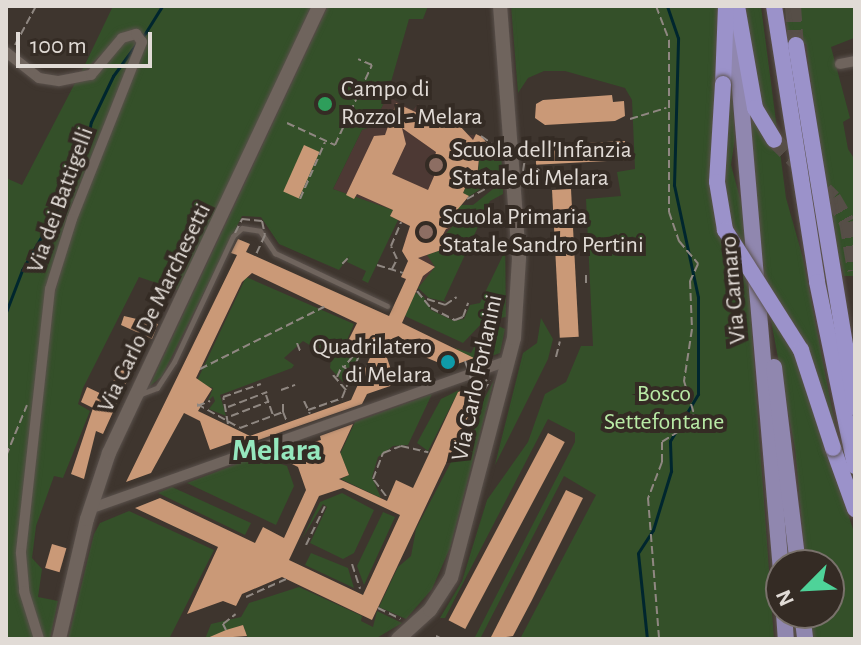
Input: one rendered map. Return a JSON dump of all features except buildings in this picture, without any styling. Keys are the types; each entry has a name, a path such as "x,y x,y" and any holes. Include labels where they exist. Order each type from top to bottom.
{"highway":[{"path":"726,6 717,182 725,230 801,350 855,509"},
{"path":"735,6 755,108 774,140"},
{"path":"774,6 835,344 855,407"},
{"path":"796,45 846,430 855,466"}],"main road":[{"name":"Via Carlo De Marchesetti","path":"59,639 89,509 137,392 223,219 319,6"},
{"name":"Via Carlo Forlanini","path":"398,639 430,610 451,578 509,360 519,258 500,6"},
{"name":"Via Carnaro","path":"735,6 779,549"},
{"path":"759,303 779,396 797,549"},
{"path":"773,465 791,489"}],"street":[{"name":"Via dei Battigelli","path":"6,52 39,78 59,81 91,75 122,38 136,34 142,42 52,279 21,553 24,591 39,639"},
{"path":"840,64 855,61"},
{"path":"89,509 509,360"}],"lane":[{"path":"137,392 157,388 174,362 235,233 242,228 260,231 275,253 387,306"}],"path":[{"path":"6,44 20,40 36,6"},
{"path":"656,6 669,40 670,221 698,264 690,281 692,329 684,381 694,414 689,425 662,442 662,462 648,498 659,639"},
{"path":"287,123 335,145 372,65 358,59"},
{"path":"630,119 667,107"},
{"path":"481,136 502,149"},
{"path":"300,199 326,141"},
{"path":"522,171 527,171 526,151 530,159 536,159"},
{"path":"536,166 546,177"},
{"path":"467,199 492,189 505,176"},
{"path":"235,233 247,217 262,221 265,235 255,256"},
{"path":"392,269 397,259 391,246 399,224"},
{"path":"342,264 348,257"},
{"path":"377,265 403,273"},
{"path":"586,275 586,285"},
{"path":"417,291 427,299 445,305 457,297"},
{"path":"427,299 431,308 455,320 463,317 468,303"},
{"path":"200,369 324,307"},
{"path":"556,357 560,341"},
{"path":"297,343 300,351"},
{"path":"304,401 309,412 342,398 362,348"},
{"path":"343,354 349,350 356,357"},
{"path":"347,391 335,376 356,357"},
{"path":"465,361 474,387 489,380 471,411"},
{"path":"350,384 367,366"},
{"path":"344,367 351,371"},
{"path":"6,456 39,383"},
{"path":"228,424 223,397 261,384"},
{"path":"281,390 295,385"},
{"path":"226,407 266,393 273,416"},
{"path":"210,401 196,405 240,428 283,412"},
{"path":"283,401 287,422"},
{"path":"229,417 268,402"},
{"path":"386,496 373,479 383,453 401,446 428,452"},
{"path":"306,545 325,506"},
{"path":"352,564 360,589"},
{"path":"246,597 286,579"},
{"path":"378,608 406,622"},
{"path":"226,630 223,624 236,614"},
{"path":"436,636 442,639"}],"shaded area":[{"path":"387,96 413,110 418,104 449,127 452,121 459,125 463,134 481,136 491,148 479,158 477,178 468,181 464,193 468,197 457,205 458,219 432,273 418,287 401,277 408,261 405,238 410,226 390,216 392,210 333,189 362,130 373,126"}],"green space":[{"path":"113,6 311,6 180,291 139,277 83,388 78,404 90,411 63,478 54,476 36,526 32,558 42,569 38,597 58,601 50,639 43,639 27,592 25,557 53,299 75,222 145,40 136,30 124,32 80,75"},
{"path":"328,6 428,6 423,19 409,19 387,96 373,126 362,130 333,189 393,210 390,216 398,220 368,283 362,280 366,271 347,262 349,256 339,270 279,244 261,217 242,216 162,376 149,387"},
{"name":"Bosco Settefontane","path":"511,6 718,6 715,81 732,87 735,138 731,165 743,209 768,549 765,549 765,629 773,629 774,639 520,639 596,495 564,476 480,639 474,639 575,442 575,433 548,419 445,618 440,618 462,581 487,500 528,442 545,394 566,382 581,346 593,346 586,199 621,196 617,172 635,169 632,100 625,88 565,71 544,71 528,78 518,93"},
{"path":"742,6 761,6 786,198 803,258 839,445 827,451 855,535 855,639 812,639 811,629 845,629 845,549 804,549 795,449 762,272 746,102 774,150 774,140 763,114"},
{"path":"785,6 855,6 854,38 831,47 850,118 843,122 848,149 855,160 855,276 844,276 828,213 806,44 788,46"},
{"path":"134,39 137,43 68,214 48,282 17,554 35,639 6,639 6,178 22,185 75,83 87,80 126,40"},
{"path":"491,148 501,156 503,175 468,197 463,193 468,181 478,178 479,158"},
{"path":"503,181 503,194 490,201 444,300 447,302 429,298 418,288 435,267 427,255 444,249 446,243 440,240 458,220 452,216 457,205 473,205"},
{"path":"505,235 506,317 484,321 463,343 405,316 415,293 423,296 431,310 454,321 464,319 470,305 480,303 504,253"},
{"path":"246,277 354,324 347,340 360,351 367,348 343,382 330,368 331,358 303,341 284,358 294,365 292,368 220,395 226,416 209,409 215,401 213,396 208,401 213,388 196,383"},
{"path":"541,318 553,339 548,359 495,465 523,353 537,343"},
{"path":"494,324 505,329 500,353 475,362 455,348 471,353 483,329"},
{"path":"494,380 450,548 432,589 406,619 379,607 398,567 411,556 416,529"},
{"path":"459,390 428,451 417,443 441,399"},
{"path":"432,394 408,445 393,446 378,457 372,477 381,498 341,479 349,475 343,460 336,463 355,422"},
{"path":"258,456 287,466 294,486 276,525 187,483"},
{"path":"172,487 251,523 245,535 158,493"},
{"path":"342,493 374,510 354,553 343,559 310,543 327,507 323,504 302,539 320,502"},
{"path":"129,511 214,550 169,639 68,639 94,534 100,523"},
{"path":"383,512 395,517 364,585 357,566"},
{"path":"311,553 348,568 354,588 305,565"},
{"path":"299,587 362,616 361,621 373,627 377,611 402,623 375,639 248,639 243,625 205,639 211,624 241,617 249,603"}],"waterway":[{"path":"144,35 162,6"},
{"path":"647,639 638,553 653,530 671,471 670,441 698,394 698,297 674,185 678,38 667,6"},
{"path":"6,312 22,270 68,191 87,146 91,122 113,76 137,43"}],"tunnel":[{"path":"793,6 796,45"},
{"path":"774,140 833,198 847,222 855,270"}],"place":[{"name":"Campo di Rozzol - Melara","path":"325,104"},
{"name":"Scuola dell'Infanzia Statale di Melara","path":"436,165"},
{"name":"Scuola Primaria Statale Sandro Pertini","path":"426,232"},
{"name":"Quadrilatero di Melara","path":"448,362"}],"district":[{"name":"Melara","path":"277,450"}]}
